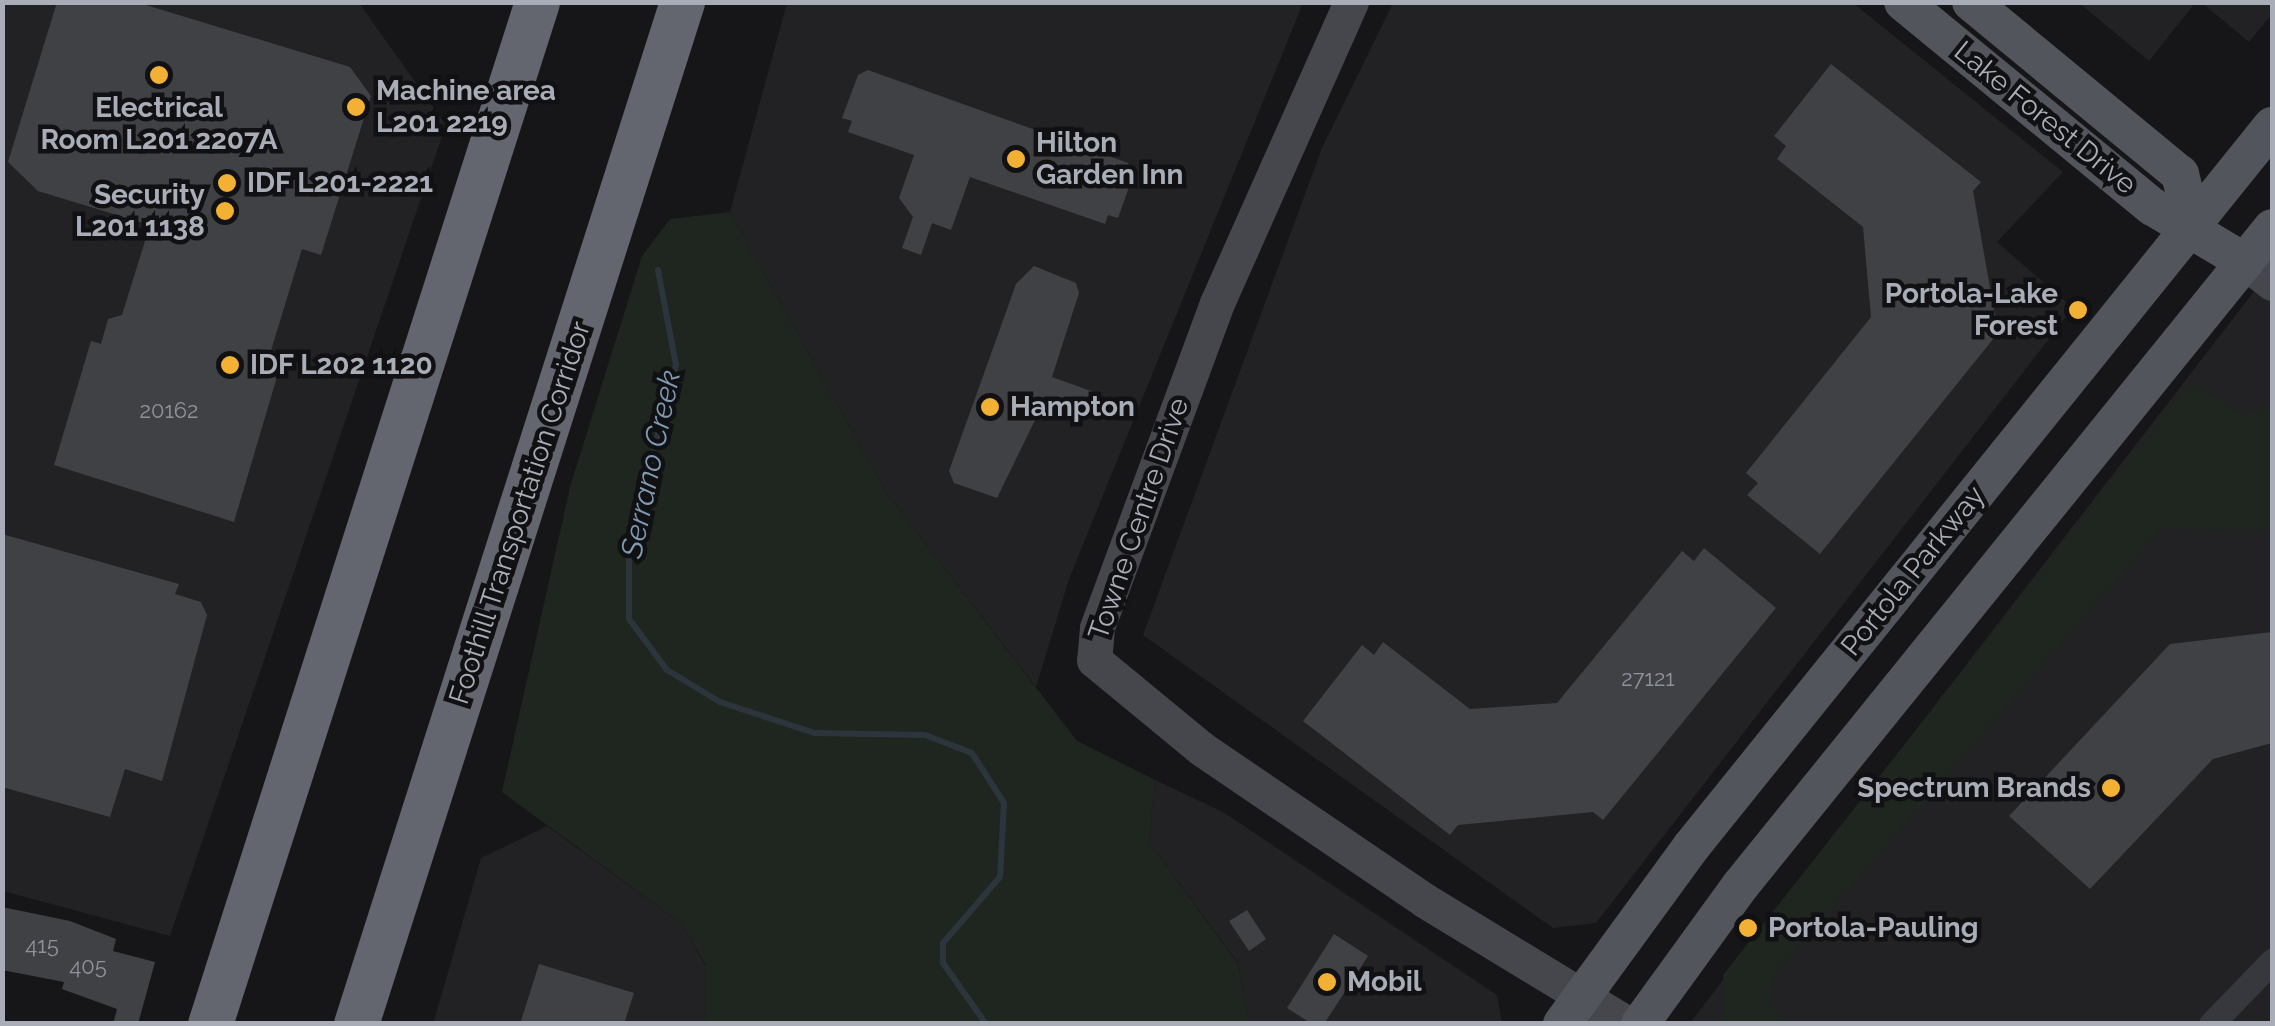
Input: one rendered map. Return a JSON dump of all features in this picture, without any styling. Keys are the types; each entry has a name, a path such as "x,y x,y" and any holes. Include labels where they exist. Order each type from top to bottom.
{"highway":[{"name":"Foothill Transportation Corridor","path":"356,1024 682,2"},
{"path":"210,1024 534,11"}],"main road":[{"name":"Towne Centre Drive","path":"1352,2 1224,286 1104,609 1094,660 1202,748 1570,1009"},
{"name":"Lake Forest Drive","path":"1904,2 2154,207 2192,223 2259,272"},
{"name":"Lake Forest Drive","path":"1970,2 2180,174 2192,223"},
{"name":"Portola Parkway","path":"1570,1009 2272,126"},
{"path":"1640,1024 1740,886 2259,272 2272,228"},
{"path":"1570,1009 1628,1024"}],"street":[{"path":"2211,1024 2272,961"}],"shaded area":[{"path":"2,3 359,3 446,125 170,936 3,891"},
{"path":"787,3 1303,3 1069,579 1036,687 886,492 730,212"},
{"path":"1393,3 1853,3 2063,172 1997,242 2073,308 1596,923 1553,928 1143,635 1322,148"},
{"path":"2079,3 2195,3 2149,61"},
{"path":"2202,3 2272,3 2272,14 2249,42"},
{"path":"730,212 886,492 1077,741 1155,780 1149,842 1238,964 1250,1023 705,1023 706,965 681,923 502,792 570,487 642,256 670,219"},
{"path":"2272,268 2272,1023 1690,1023"},
{"path":"2190,382 2242,414 2272,406 2272,531 2161,529 1774,975 1770,1005 1784,1023 1724,1023 1723,975"},
{"path":"1155,780 1223,812 1497,995 1502,1023 1250,1023 1238,963 1149,842"},
{"path":"547,826 681,923 706,966 705,1023 433,1024 481,858"}],"building":[{"path":"57,2 136,2 350,67 371,96 321,255 302,249 269,357 282,360 234,522 54,465 91,341 101,344 108,319 122,315 150,225 38,191 8,162"},
{"path":"1831,64 1981,182 1973,191 1998,333 1820,554 1747,495 1758,483 1746,473 1871,317 1863,227 1777,159 1786,146 1774,136"},
{"name":"Hilton Garden Inn","path":"868,70 1128,163 1134,173 1118,218 1108,215 1105,224 970,177 951,230 932,223 921,255 902,248 913,217 899,198 914,155 848,132 852,121 842,118 858,75"},
{"path":"1034,266 1076,283 1079,293 1052,377 1094,392 1081,422 1038,414 997,498 954,483 949,471 1016,284"},
{"path":"2,534 179,584 175,594 201,602 207,615 162,781 125,769 110,817 2,787"},
{"path":"1704,548 1776,608 1603,820 1593,812 1458,825 1450,835 1303,721 1362,645 1374,655 1383,642 1470,709 1557,703 1682,551 1694,561"},
{"name":"Spectrum Brands","path":"2272,632 2272,743 2213,759 2090,889 2009,816 2170,644"},
{"path":"2,907 70,921 116,939 113,951 155,962 138,1024 113,1024 117,1009 62,989 64,982 2,970"},
{"path":"1247,910 1266,939 1249,951 1229,921"},
{"name":"Mobil","path":"1334,934 1368,956 1324,1024 1312,1024 1287,1008"},
{"path":"539,964 634,993 624,1024 520,1024"}],"waterway":[{"name":"Serrano Creek","path":"658,270 676,365 629,545 629,619 667,670 720,702 815,733 925,735 972,753 1004,803 1000,877 943,943 943,963 986,1024"}],"place":[{"name":"Electrical Room L201 2207A","path":"159,75"},
{"name":"Machine area L201 2219","path":"356,107"},
{"name":"Hilton Garden Inn","path":"1016,159"},
{"name":"IDF L201-2221","path":"227,183"},
{"name":"Security L201 1138","path":"225,211"},
{"name":"Portola-Lake Forest","path":"2078,310"},
{"name":"IDF L202 1120","path":"230,365"},
{"name":"Hampton","path":"990,407"},
{"name":"Spectrum Brands","path":"2111,788"},
{"name":"Portola-Pauling","path":"1748,928"},
{"name":"Mobil","path":"1327,982"}]}
